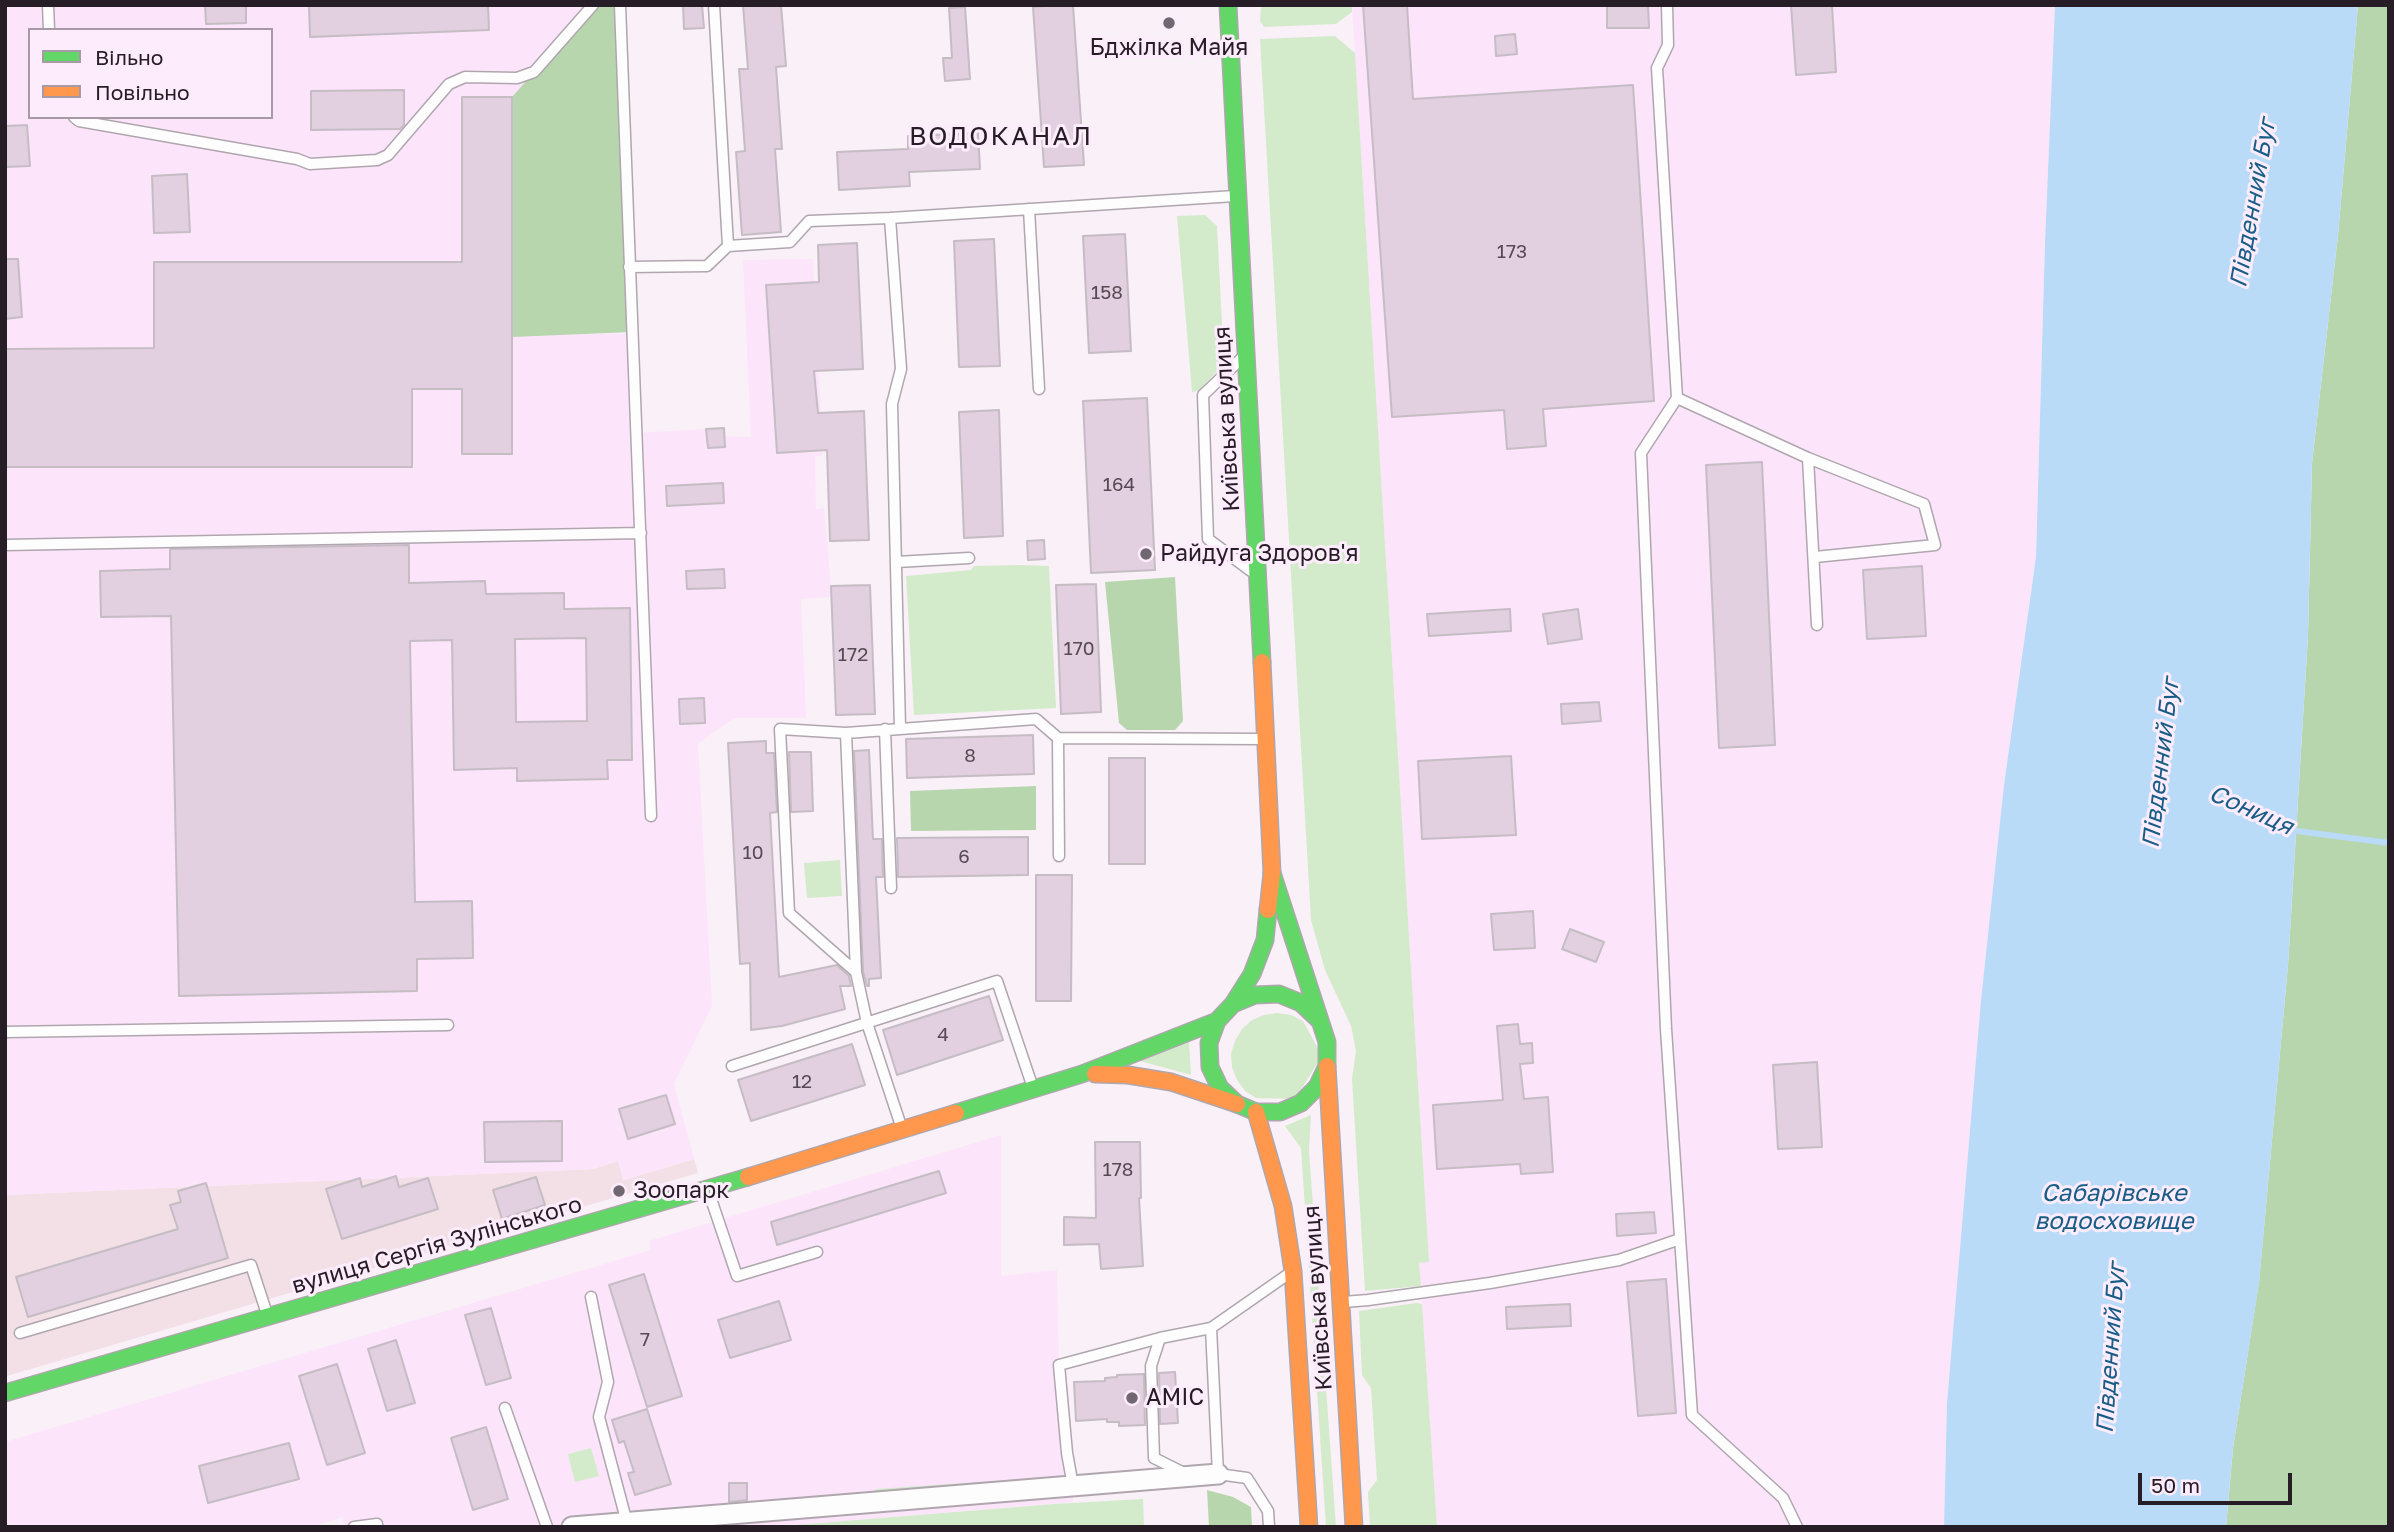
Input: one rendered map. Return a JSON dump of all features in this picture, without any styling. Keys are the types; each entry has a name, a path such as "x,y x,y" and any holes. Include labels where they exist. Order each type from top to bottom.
{"main road":[{"name":"Київська вулиця","path":"1228,5 1272,873"},
{"path":"1237,1104 1220,1088 1210,1067 1209,1043 1217,1021 1233,1004 1252,974 1265,940 1272,873"},
{"path":"1082,1074 1128,1074 1171,1082 1256,1112 1280,1112 1301,1103 1317,1087 1327,1066 1327,1042 1272,873"},
{"path":"1233,1004 1255,995 1279,994 1301,1003 1318,1019"},
{"path":"1082,1074 1217,1021"},
{"name":"Київська вулиця","path":"1327,1066 1354,1527"},
{"name":"вулиця Сергія Зулінського","path":"5,1393 708,1189 1082,1074"},
{"name":"Київська вулиця","path":"1256,1112 1283,1206 1293,1271 1309,1527"}],"street":[{"path":"572,1527 1218,1474"}],"lane":[{"path":"48,5 49,28"},
{"path":"76,119 297,159 310,164 377,160 388,155 449,84 465,77 517,78 534,72 593,5"},
{"path":"620,5 651,816"},
{"path":"714,5 728,246"},
{"path":"1667,5 1668,46 1657,68 1677,398 1641,453 1666,1029 1692,1415 1783,1498 1797,1527"},
{"path":"629,267 707,266 728,246 790,242 809,220 890,218 1239,195"},
{"path":"1029,209 1040,389"},
{"path":"890,218 901,369 892,404 900,728"},
{"path":"1247,353 1203,395 1208,539 1258,577"},
{"path":"1677,398 1808,458 1924,504 1935,545 1815,557"},
{"path":"1808,458 1817,625"},
{"path":"5,545 641,533"},
{"path":"896,562 969,558"},
{"path":"856,972 789,913 780,729 846,733 1036,719 1058,738 1266,739"},
{"path":"886,729 891,888"},
{"path":"846,733 856,972 867,1023 902,1129"},
{"path":"1058,738 1059,856"},
{"path":"732,1066 997,981 1033,1089"},
{"path":"5,1032 447,1025"},
{"path":"708,1189 737,1276 817,1251"},
{"path":"1342,1302 1490,1283 1619,1260 1679,1239"},
{"path":"20,1333 251,1265 268,1317"},
{"path":"1073,1486 1067,1453 1059,1365 1160,1338 1211,1328 1293,1271"},
{"path":"591,1297 608,1381 599,1417 628,1523"},
{"path":"1211,1328 1218,1474 1247,1478 1268,1511 1269,1527"},
{"path":"1160,1338 1151,1366 1154,1458 1190,1476"},
{"path":"505,1408 547,1527"},
{"path":"354,1527 377,1524 377,1527"}],"shaded area":[{"path":"5,5 593,5 512,336 632,333 636,433 724,428 724,436 751,437 743,260 813,259 823,455 815,457 816,509 824,508 832,597 801,599 806,718 734,718 698,744 712,1006 674,1084 694,1159 623,1180 618,1161 593,1169 5,1195"},
{"path":"1352,5 2055,5 2036,557 2004,785 1981,1000 1947,1403 1944,1527 1437,1527 1419,1263 1429,1261"},
{"path":"1001,1135 1001,1276 1057,1270 1059,1365 1073,1502 770,1527 344,1527 343,1517 312,1527 5,1527 5,1442 651,1250 649,1241"},
{"path":"694,1159 698,1173 7,1376 5,1195 593,1169 618,1161 624,1180"}],"green space":[{"path":"593,5 620,5 632,332 512,337 512,97"},
{"path":"1261,5 1352,5 1352,12 1336,24 1264,27 1260,21"},
{"path":"2358,5 2389,5 2389,1527 2226,1527 2233,1448 2259,1282 2288,965 2308,635 2312,463 2338,235"},
{"path":"1335,36 1355,53 1429,1262 1419,1263 1421,1286 1365,1291 1352,1079 1356,1051 1351,1026 1325,970 1311,920 1260,39"},
{"path":"1205,215 1217,226 1224,364 1198,391 1192,392 1177,216"},
{"path":"974,566 1049,566 1056,708 914,715 906,576 971,570"},
{"path":"1175,577 1183,721 1175,730 1127,730 1119,723 1105,582"},
{"path":"1036,786 1036,830 911,831 910,791"},
{"path":"840,860 842,896 807,898 804,863"},
{"path":"1277,1013 1291,1015 1303,1021 1322,1056 1295,1099 1256,1098 1245,1091 1232,1067 1231,1054 1242,1029 1252,1020"},
{"path":"1189,1041 1191,1075 1133,1059"},
{"path":"1311,1115 1309,1150 1336,1527 1326,1527 1301,1148 1285,1126"},
{"path":"1422,1304 1437,1527 1370,1527 1368,1492 1377,1480 1371,1388 1362,1375 1359,1311"},
{"path":"591,1448 599,1476 575,1482 568,1454"},
{"path":"1009,1480 1012,1482 873,1493 876,1489"},
{"path":"1207,1490 1233,1497 1251,1507 1252,1527 1209,1527"},
{"path":"1143,1499 1144,1527 770,1527 1054,1504"}],"water":[{"name":"Сабарівське водосховище","path":"2055,5 2358,5 2338,235 2312,463 2308,635 2288,965 2259,1283 2233,1448 2226,1527 1944,1527 1947,1403 1981,1000 2004,785 2036,557"}],"building":[{"path":"205,5 246,5 246,23 206,24"},
{"path":"309,5 488,5 489,30 310,37"},
{"path":"683,5 702,5 704,28 684,29"},
{"path":"743,5 781,5 786,66 776,67 782,149 775,149 781,232 742,235 736,152 745,151 739,69 748,69"},
{"path":"1073,5 1084,165 1044,167 1033,7"},
{"path":"1363,5 1407,5 1413,99 1633,85 1654,401 1543,409 1546,446 1507,449 1504,410 1392,417"},
{"path":"1607,5 1648,5 1649,28 1607,28"},
{"path":"1791,5 1832,5 1836,72 1796,75"},
{"path":"965,7 970,79 945,81 943,58 952,58 949,8"},
{"path":"1515,34 1517,54 1496,56 1495,36"},
{"path":"404,90 404,125 400,129 311,130 311,91"},
{"path":"462,97 512,97 512,454 462,454 462,389 412,389 412,467 5,467 5,349 154,348 154,262 462,262"},
{"path":"27,125 30,166 5,167 5,126"},
{"path":"978,133 980,169 909,172 910,186 839,190 837,152 908,149 908,136"},
{"path":"187,174 190,232 154,233 152,176"},
{"path":"1125,234 1131,351 1089,353 1083,236"},
{"path":"994,239 1000,366 959,367 954,241"},
{"path":"857,243 863,369 814,371 818,413 864,411 869,540 830,541 827,450 777,453 766,285 819,282 818,245"},
{"path":"5,259 18,259 22,317 5,319"},
{"path":"1147,398 1155,570 1091,573 1083,401"},
{"path":"999,410 1003,536 964,538 959,412"},
{"path":"724,428 725,447 708,448 706,429"},
{"path":"1762,462 1775,745 1719,748 1706,465"},
{"path":"723,483 724,503 667,506 666,486"},
{"path":"1044,540 1045,559 1028,560 1027,541"},
{"path":"409,545 409,583 485,581 486,594 564,593 564,609 630,608 632,760 607,760 608,779 517,781 517,768 454,770 452,640 410,641 415,902 472,901 473,958 417,959 417,991 179,996 171,616 101,617 100,571 170,569 170,549","holes":["586,638 587,721 516,722 515,639"]},
{"path":"1922,566 1926,636 1867,639 1863,570"},
{"path":"724,569 725,588 687,589 686,571"},
{"path":"1096,584 1101,712 1061,714 1056,585"},
{"path":"870,585 875,714 836,715 831,586"},
{"path":"1510,609 1511,631 1429,636 1427,614"},
{"path":"1578,609 1582,639 1548,644 1543,614"},
{"path":"704,698 705,723 680,724 679,699"},
{"path":"1599,702 1601,721 1562,724 1561,704"},
{"path":"1033,735 1034,774 907,778 906,739"},
{"path":"766,741 766,753 774,753 777,812 770,813 779,977 837,965 849,976 851,986 840,986 845,1009 782,1026 751,1030 750,963 740,964 728,743"},
{"path":"869,750 873,839 882,839 883,877 876,877 881,978 869,979 867,986 863,971 854,751"},
{"path":"789,752 811,752 813,811 791,812"},
{"path":"1511,756 1516,835 1422,839 1418,761"},
{"path":"1109,758 1145,758 1145,864 1109,864"},
{"path":"1028,837 1028,875 898,877 897,838"},
{"path":"1036,875 1072,875 1071,1001 1036,1001"},
{"path":"1533,911 1535,948 1494,950 1491,914"},
{"path":"1570,929 1604,942 1596,962 1562,949"},
{"path":"989,996 1003,1040 897,1075 883,1030"},
{"path":"1518,1024 1520,1044 1532,1043 1533,1063 1520,1064 1524,1099 1548,1097 1553,1172 1521,1174 1520,1164 1437,1169 1433,1105 1503,1100 1497,1026"},
{"path":"852,1044 865,1085 751,1121 738,1080"},
{"path":"1817,1062 1822,1147 1778,1149 1773,1065"},
{"path":"666,1095 675,1124 628,1139 619,1109"},
{"path":"562,1121 562,1161 485,1162 484,1122"},
{"path":"1095,1142 1140,1142 1139,1198 1143,1266 1101,1269 1099,1244 1064,1245 1064,1217 1096,1218"},
{"path":"939,1171 946,1193 777,1245 771,1222"},
{"path":"396,1176 399,1187 428,1178 438,1209 342,1239 326,1189 360,1178 362,1187"},
{"path":"536,1177 545,1205 502,1219 493,1190"},
{"path":"206,1183 228,1258 28,1317 16,1277 178,1229 170,1205 181,1202 178,1191"},
{"path":"1654,1212 1656,1233 1617,1236 1616,1214"},
{"path":"644,1274 682,1396 647,1407 609,1285"},
{"path":"1666,1279 1676,1413 1638,1416 1627,1282"},
{"path":"779,1301 791,1340 730,1358 718,1320"},
{"path":"1570,1304 1571,1326 1507,1329 1506,1307"},
{"path":"491,1308 511,1378 486,1385 465,1315"},
{"path":"396,1340 415,1403 387,1411 368,1349"},
{"path":"337,1364 365,1453 327,1465 299,1376"},
{"path":"1175,1372 1178,1423 1160,1424 1159,1373"},
{"path":"1144,1374 1145,1425 1119,1426 1119,1422 1107,1422 1107,1419 1076,1421 1074,1382 1105,1381 1105,1378 1117,1375"},
{"path":"647,1409 671,1484 635,1495 628,1473 634,1472 624,1441 619,1443 612,1420"},
{"path":"486,1427 508,1499 473,1510 451,1438"},
{"path":"289,1443 299,1479 208,1503 199,1466"},
{"path":"729,1483 747,1483 747,1500 729,1502"}],"waterway":[{"name":"Сониця","path":"2291,829 2389,843"}],"traffic: fast":[{"path":"1228,5 1262,662"},
{"path":"1268,910 1265,940 1252,974 1233,1004 1217,1021 1209,1043 1210,1067 1220,1088 1237,1104 1256,1112 1280,1112 1301,1103 1317,1087 1327,1066 1327,1042 1272,873"},
{"path":"1233,1004 1255,995 1279,994 1301,1003 1318,1019"},
{"path":"956,1113 1082,1074 1217,1021"},
{"path":"5,1393 748,1177"}],"traffic: slow":[{"path":"1262,662 1272,873 1268,910"},
{"path":"1327,1066 1354,1527"},
{"path":"1095,1074 1128,1075 1171,1082 1237,1104"},
{"path":"1256,1112 1283,1206 1293,1271 1309,1527"},
{"path":"748,1177 956,1113"}],"place":[{"name":"Бджілка Майя","path":"1169,23"},
{"name":"Райдуга Здоров'я","path":"1146,554"},
{"name":"Зоопарк","path":"619,1191"},
{"name":"АМІС","path":"1132,1398"}],"district":[{"name":"ВОДОКАНАЛ","path":"1001,137"}],"water label":[{"name":"Південний Буг","path":"2253,203"},
{"name":"Південний Буг","path":"2161,763"},
{"name":"Південний Буг","path":"2111,1348"}]}
